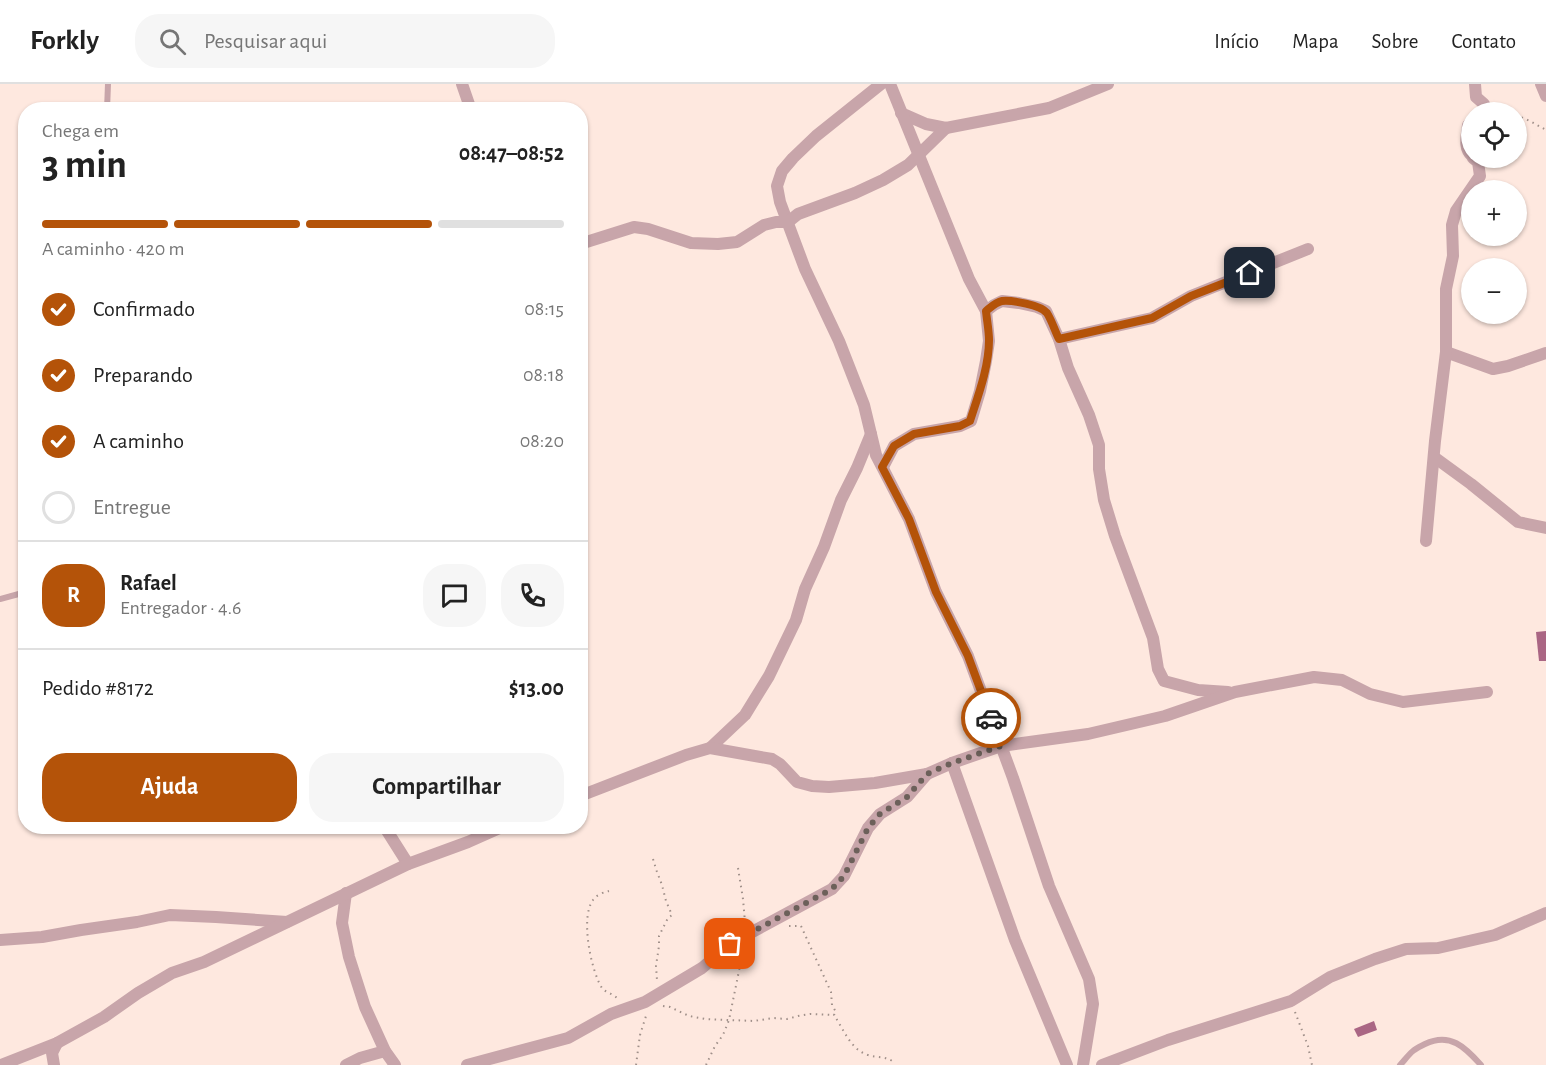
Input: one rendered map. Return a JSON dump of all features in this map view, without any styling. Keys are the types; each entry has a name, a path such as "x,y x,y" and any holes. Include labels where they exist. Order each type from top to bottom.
{"street":[{"path":"462,84 468,102"},
{"path":"881,84 816,136 782,171 777,186 780,202 864,405 876,455 909,519 936,592 968,656 1049,886 1089,979 1093,1004 1083,1065"},
{"path":"882,467 894,446 914,434 960,426 970,421 980,392 989,341 986,311 969,279 917,156 890,84"},
{"path":"901,113 926,124 946,128 1049,108 1108,84"},
{"path":"1475,84 1476,97 1482,102"},
{"path":"1541,84 1546,96"},
{"path":"588,241 634,227 648,229 690,243 737,242 764,225 788,222 806,210 855,193 883,180 908,165 946,128"},
{"path":"1426,541 1446,352 1446,296 1453,255 1452,225 1456,211 1480,176 1480,168"},
{"path":"1059,339 1152,318 1191,296 1308,249"},
{"path":"986,311 1002,301 1037,307 1046,311 1099,445 1099,469 1104,500 1153,638 1158,669 1164,681 1198,690 1235,692"},
{"path":"1446,352 1493,369 1546,353"},
{"path":"710,748 745,715 774,666 796,620 841,500 871,434"},
{"path":"1434,457 1518,522 1546,528"},
{"path":"588,793 686,754 710,748 772,759 797,782 812,786 829,787 875,783 927,774 1001,746 1088,734 1154,719 1235,692 1314,677 1342,680 1370,694 1403,702 1487,692"},
{"path":"952,763 1016,940 1067,1065"},
{"path":"467,1065 568,1038 611,1014 645,1002 702,968 730,944 832,889 844,876 868,828 880,814 907,797 927,774"},
{"path":"389,834 408,864"},
{"path":"1,1065 57,1043 104,1017 172,973 204,963 408,864 486,834"},
{"path":"346,893 342,923 349,957 365,1007 394,1065"},
{"path":"1102,1065 1168,1040 1291,1001 1330,977 1375,959 1406,949 1438,948 1495,935 1546,913"},
{"path":"0,940 42,938 170,915 289,922"},
{"path":"54,1065 52,1053 57,1043"},
{"path":"346,1065 360,1058 385,1051"}],"lane":[{"path":"107,102 108,84"},
{"path":"0,599 18,594"},
{"path":"1400,1065 1414,1050 1435,1039 1447,1039 1460,1045 1481,1065"}],"path":[{"path":"1527,120 1546,130"},
{"path":"636,1065 640,1035 652,998 657,991 656,966 659,936 672,915 653,859"},
{"path":"706,1065 729,1020 745,936 738,868"},
{"path":"785,926 801,926 831,992 832,1005 836,1012 834,1016 850,1042 859,1051 870,1056 888,1058 892,1061"},
{"path":"1291,1001 1308,1046 1312,1065"}],"building":[{"path":"1546,631 1546,661 1539,661 1536,632"},
{"path":"1374,1021 1377,1030 1358,1037 1354,1029"}],"way so far":[{"path":"730,944 832,889 844,876 868,828 880,814 907,797 927,774 1001,746 991,718"}],"route":[{"path":"991,718 968,656 936,592 909,519 882,467 894,446 914,434 960,426 970,421 980,392 989,341 986,311 1002,301 1037,307 1046,311 1059,339 1152,318 1191,296 1250,273"}]}
